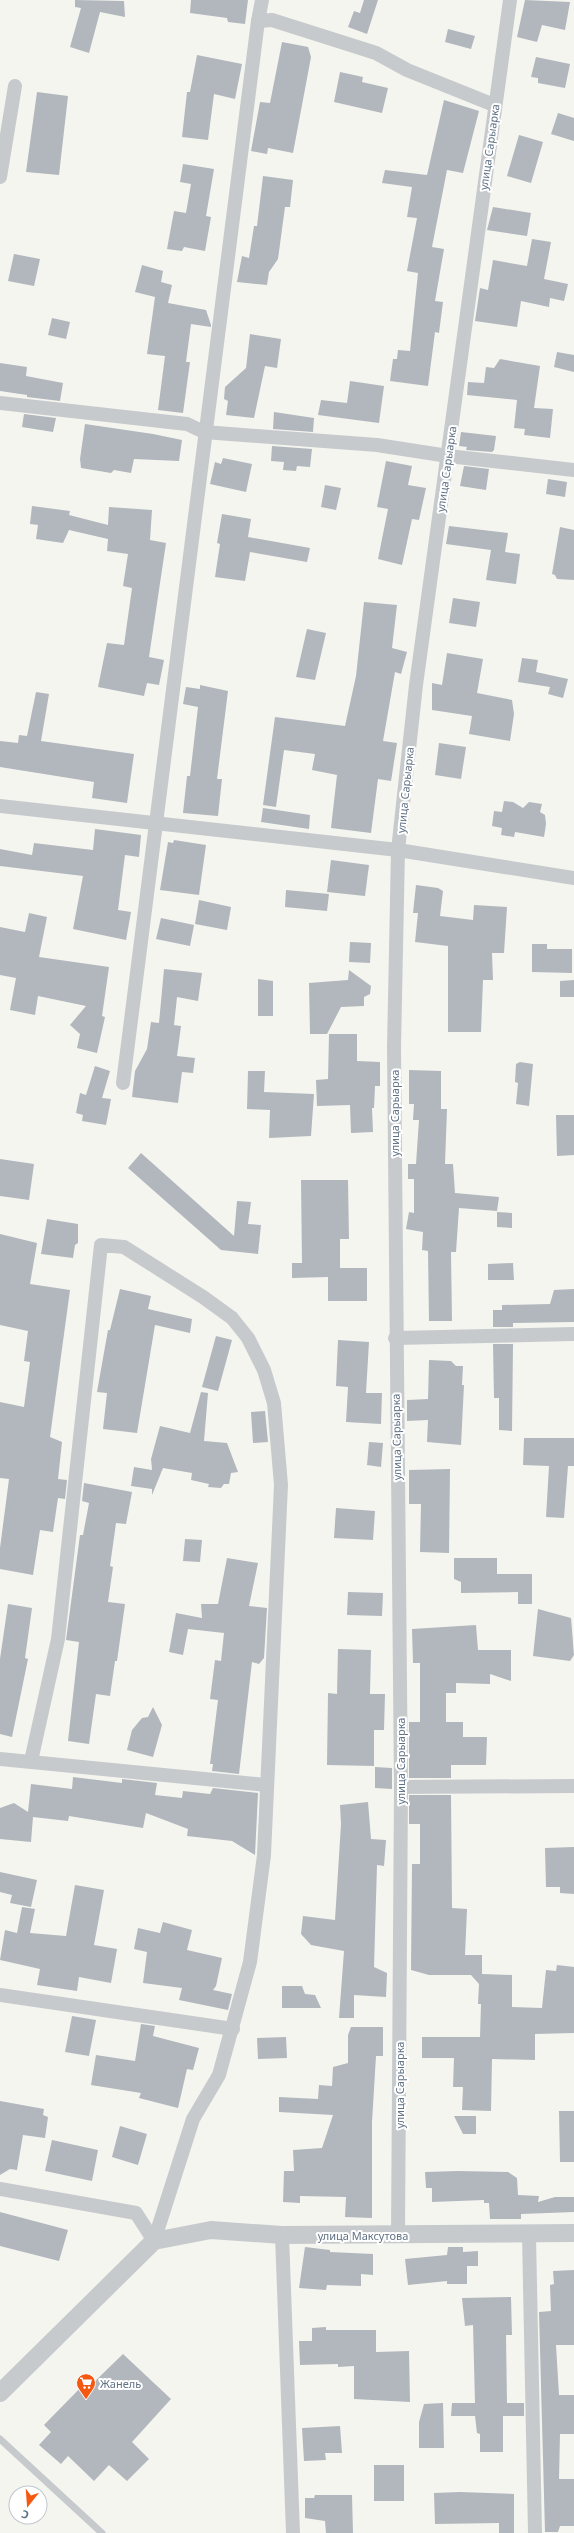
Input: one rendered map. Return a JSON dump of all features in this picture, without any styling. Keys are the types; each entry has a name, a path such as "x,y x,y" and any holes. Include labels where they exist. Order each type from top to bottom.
{"street":[{"path":"123,1083 158,824 204,432 262,0"},
{"name":"улица Сарыарка","path":"398,2234 400,1787 395,1338 394,1046 398,850 416,685 494,105 510,0"},
{"path":"258,21 272,20 376,53 407,70 494,105"},
{"path":"0,177 16,86"},
{"path":"0,403 187,424 204,432 377,445 448,456 574,470"},
{"path":"0,806 398,850 574,878"},
{"path":"0,2393 154,2241 193,2119 219,2075 233,2029 250,1962 264,1855 281,1485 274,1403 264,1370 248,1338 232,1318 124,1247 101,1245 58,1639 31,1761"},
{"path":"395,1338 574,1334"},
{"path":"0,1759 267,1785"},
{"path":"400,1787 574,1786"},
{"path":"0,1995 233,2029"},
{"path":"0,2189 136,2214 154,2241"},
{"name":"улица Максутова","path":"154,2241 211,2230 282,2235 529,2235 574,2233"},
{"path":"282,2235 293,2533"},
{"path":"529,2235 535,2533"}],"lane":[{"path":"0,2439 102,2533"}],"building":[{"path":"75,0 124,1 125,17 100,12 89,53 70,47 81,8 75,7"},
{"path":"191,0 248,0 245,24 228,22 227,18 190,13"},
{"path":"364,0 378,0 367,34 348,27 354,11 360,13"},
{"path":"525,0 570,2 565,30 542,25 537,42 517,37"},
{"path":"448,29 475,36 471,49 445,42"},
{"path":"282,42 308,47 311,57 293,153 268,148 267,154 251,151 260,102 270,103"},
{"path":"197,55 242,64 235,99 214,94 208,140 182,137 187,92 190,92"},
{"path":"536,57 570,64 565,88 538,83 538,78 531,77"},
{"path":"340,72 363,77 362,82 388,88 382,113 334,102"},
{"path":"37,92 68,96 59,175 26,172"},
{"path":"444,100 479,111 463,173 447,170 432,247 444,249 435,301 443,302 439,333 435,332 428,386 390,381 393,359 397,359 398,350 410,351 418,273 407,271 417,218 407,217 412,187 382,183 385,170 427,175"},
{"path":"558,113 574,118 574,141 551,134"},
{"path":"519,135 543,142 531,183 507,176"},
{"path":"183,164 214,169 206,216 211,217 205,251 184,247 182,251 167,249 174,211 186,213 191,184 180,182"},
{"path":"263,176 293,180 290,207 285,207 278,259 269,272 267,285 237,282 242,256 249,258 254,226 257,226"},
{"path":"493,207 531,213 527,236 487,230"},
{"path":"532,239 551,242 544,279 568,284 564,301 550,298 549,307 521,301 517,327 475,321 480,288 488,290 493,260 527,266"},
{"path":"14,254 40,259 34,286 8,281"},
{"path":"142,265 163,271 161,282 172,285 168,303 206,310 211,325 211,327 191,324 186,362 190,362 183,413 158,410 165,356 147,354 155,297 135,292"},
{"path":"52,318 70,322 66,339 48,335"},
{"path":"250,334 281,339 277,368 265,366 254,418 226,415 228,401 224,399 225,387 246,368"},
{"path":"557,352 574,355 574,372 554,367"},
{"path":"500,359 540,366 534,408 553,409 550,438 524,435 525,429 514,428 517,400 467,395 468,382 484,383 486,367 494,368"},
{"path":"0,363 27,367 26,376 63,383 60,401 27,397 27,395 0,391"},
{"path":"350,381 384,386 379,423 318,415 321,400 347,403"},
{"path":"274,412 314,418 313,432 273,429"},
{"path":"24,414 56,418 53,432 22,427"},
{"path":"85,424 153,434 182,440 179,461 134,459 131,473 114,470 111,473 81,468 80,459"},
{"path":"461,432 496,436 494,450 492,452 466,450 467,447 459,446"},
{"path":"272,446 312,449 310,467 297,466 296,471 283,470 284,462 271,461"},
{"path":"223,458 252,464 246,492 210,484 215,462 221,464"},
{"path":"386,461 412,466 408,485 426,488 419,520 412,519 402,565 378,559 388,509 377,507"},
{"path":"464,466 489,469 486,490 460,486"},
{"path":"548,479 567,482 565,497 546,494"},
{"path":"325,485 341,488 336,510 321,507"},
{"path":"32,506 70,511 69,515 108,525 109,507 152,510 150,540 166,543 149,657 164,660 159,685 147,683 144,696 98,687 107,643 124,645 132,588 123,586 128,554 107,551 108,539 69,530 63,543 36,539 38,525 30,524"},
{"path":"222,514 251,519 248,537 310,548 307,562 250,552 245,581 215,577 220,544 217,543"},
{"path":"449,526 508,533 505,552 520,554 516,584 486,580 491,550 446,544"},
{"path":"560,527 574,530 574,580 557,579 555,575 552,574"},
{"path":"453,598 480,602 476,627 449,623"},
{"path":"364,602 397,605 392,648 407,652 401,674 395,672 383,741 397,743 391,781 378,779 371,833 331,828 337,775 312,770 315,754 284,750 276,807 263,805 275,717 345,726 356,676"},
{"path":"307,629 326,633 315,680 296,677"},
{"path":"447,653 483,659 477,693 512,700 514,714 510,741 469,734 472,716 432,710 432,683 442,685"},
{"path":"522,658 538,660 536,672 568,679 563,698 548,694 550,687 518,682"},
{"path":"200,685 228,691 217,779 222,779 218,816 183,813 187,776 190,776 198,707 183,704 186,687 200,689"},
{"path":"36,692 49,694 41,741 134,754 127,803 92,798 94,782 0,767 0,741 18,743 19,735 27,736"},
{"path":"439,743 466,747 461,779 435,775"},
{"path":"504,801 513,802 523,808 529,802 542,804 540,812 545,815 546,824 544,837 515,832 514,837 501,835 502,828 492,826 494,811 502,812"},
{"path":"263,808 310,815 309,829 261,822"},
{"path":"95,829 141,835 139,857 125,855 118,910 131,912 126,940 73,929 83,876 0,866 0,849 32,855 34,843 93,850"},
{"path":"174,840 206,845 199,895 160,890 168,842 173,843"},
{"path":"331,860 369,865 365,896 327,892"},
{"path":"416,885 438,888 443,891 440,916 473,920 474,905 507,907 504,953 492,953 493,980 483,980 481,1032 448,1032 448,946 415,942 418,913 413,913"},
{"path":"286,890 329,894 327,911 285,907"},
{"path":"199,900 231,907 227,930 195,924"},
{"path":"29,913 47,917 39,957 109,967 102,1016 105,1017 97,1053 77,1048 80,1034 70,1025 86,1006 38,996 35,1015 10,1010 16,978 0,975 0,927 25,932"},
{"path":"161,918 194,925 190,946 156,939"},
{"path":"350,942 371,943 370,963 349,962"},
{"path":"532,944 547,944 547,949 572,949 572,973 532,972"},
{"path":"164,969 202,973 198,1001 177,997 174,1025 181,1026 177,1056 195,1058 193,1073 182,1072 178,1103 132,1097 135,1071 147,1049 151,1022 159,1023"},
{"path":"349,970 371,986 370,994 364,997 364,1006 341,1007 327,1034 310,1034 309,983 348,980"},
{"path":"258,979 273,981 273,1016 258,1016"},
{"path":"574,980 574,997 560,997 560,981"},
{"path":"329,1034 357,1034 357,1061 380,1062 380,1086 375,1086 374,1108 372,1108 373,1132 351,1133 350,1105 317,1106 316,1080 328,1079"},
{"path":"520,1062 533,1064 529,1106 516,1104 518,1083 515,1082 516,1064"},
{"path":"95,1066 110,1071 102,1098 111,1099 106,1125 82,1121 83,1115 76,1113 80,1093 86,1095"},
{"path":"409,1070 441,1071 441,1109 447,1109 445,1164 453,1164 455,1193 499,1197 497,1211 459,1208 456,1252 451,1252 452,1321 429,1321 428,1251 422,1250 423,1232 406,1229 409,1212 414,1213 414,1179 408,1179 408,1164 416,1164 419,1120 413,1120 414,1104 409,1104"},
{"path":"248,1071 265,1071 264,1092 314,1094 311,1136 269,1138 270,1110 247,1109"},
{"path":"556,1115 574,1115 574,1155 557,1156"},
{"path":"141,1153 234,1236 237,1201 251,1202 248,1224 261,1225 258,1254 221,1250 128,1168"},
{"path":"0,1159 34,1164 29,1200 0,1196"},
{"path":"301,1180 348,1180 349,1239 340,1239 340,1268 367,1268 367,1301 328,1301 328,1277 292,1278 292,1263 302,1263"},
{"path":"497,1212 512,1213 512,1228 497,1227"},
{"path":"47,1219 78,1224 78,1243 75,1245 73,1258 41,1254"},
{"path":"0,1234 37,1243 30,1284 70,1290 50,1437 62,1442 58,1479 67,1480 65,1499 58,1498 53,1532 40,1530 33,1575 0,1569 0,1548 9,1479 0,1478 0,1402 24,1407 30,1362 24,1361 28,1331 0,1325"},
{"path":"513,1263 514,1280 488,1280 488,1264"},
{"path":"120,1289 151,1296 148,1309 192,1319 190,1333 155,1325 137,1433 103,1429 107,1393 97,1392 108,1330 110,1330"},
{"path":"574,1289 574,1322 513,1323 513,1327 493,1327 493,1310 502,1310 502,1305 550,1304 554,1290"},
{"path":"216,1336 232,1340 218,1391 202,1387"},
{"path":"338,1340 369,1342 366,1393 382,1393 381,1424 346,1422 348,1387 336,1386"},
{"path":"493,1344 513,1344 512,1431 499,1430 499,1398 494,1398"},
{"path":"429,1360 451,1361 456,1366 463,1366 462,1385 464,1385 461,1445 427,1442 428,1420 407,1421 407,1400 428,1399"},
{"path":"201,1392 208,1393 204,1441 227,1443 238,1472 231,1473 229,1484 224,1484 221,1488 208,1487 209,1484 191,1480 192,1473 163,1468 152,1495 152,1489 131,1486 134,1467 152,1470 151,1459 160,1426 190,1433"},
{"path":"265,1411 268,1442 253,1443 251,1412"},
{"path":"524,1438 574,1438 574,1466 568,1466 564,1518 546,1517 549,1466 523,1465"},
{"path":"369,1442 383,1443 381,1467 367,1465"},
{"path":"450,1469 449,1553 420,1552 421,1504 409,1504 409,1470"},
{"path":"84,1483 132,1492 126,1524 116,1523 110,1566 113,1567 108,1602 125,1604 117,1661 115,1661 110,1696 96,1694 89,1744 68,1741 79,1642 66,1640 80,1535 83,1535 89,1503 82,1501"},
{"path":"336,1508 375,1511 373,1540 334,1538"},
{"path":"185,1539 202,1540 200,1562 183,1561"},
{"path":"227,1558 258,1563 249,1606 267,1608 264,1658 259,1664 252,1662 239,1774 212,1771 213,1764 210,1764 218,1700 210,1699 215,1660 221,1661 224,1633 188,1629 183,1655 169,1652 176,1613 202,1618 201,1604 218,1604"},
{"path":"454,1558 497,1558 497,1574 532,1574 532,1604 518,1604 518,1592 461,1593 461,1582 454,1579"},
{"path":"348,1592 383,1593 382,1616 347,1615"},
{"path":"8,1604 32,1608 25,1658 28,1659 12,1737 0,1734 0,1659"},
{"path":"538,1609 571,1618 574,1655 570,1661 533,1656"},
{"path":"476,1625 478,1650 511,1650 511,1681 490,1674 490,1684 456,1683 456,1693 446,1693 446,1722 463,1722 463,1737 487,1737 486,1765 451,1765 451,1778 409,1778 409,1722 420,1722 420,1663 413,1663 412,1629"},
{"path":"338,1649 371,1650 370,1694 385,1694 384,1730 374,1730 374,1766 327,1765 328,1693 337,1694"},
{"path":"153,1707 162,1725 153,1757 127,1750 132,1730 142,1718 148,1717"},
{"path":"375,1767 392,1768 392,1789 375,1788"},
{"path":"73,1777 122,1783 122,1779 157,1783 155,1795 182,1798 183,1791 210,1794 213,1788 258,1793 255,1855 232,1841 187,1836 188,1829 146,1813 143,1828 69,1816 68,1821 33,1817 31,1842 0,1839 0,1808 14,1803 28,1812 31,1784 72,1789"},
{"path":"409,1795 451,1795 452,1908 467,1909 465,1955 482,1955 482,1974 512,1975 512,2007 542,2008 546,1970 556,1971 557,1965 574,1967 574,2033 535,2034 535,2060 492,2059 491,2111 462,2110 463,2087 453,2087 454,2058 422,2058 422,2037 480,2037 481,2004 478,2004 479,1984 471,1975 429,1975 411,1970 412,1864 420,1864 420,1824 409,1824"},
{"path":"368,1802 371,1839 386,1840 384,1866 377,1865 374,1967 387,1973 386,1997 354,1995 354,2018 339,2018 344,1951 311,1945 301,1934 303,1916 335,1920 341,1824 340,1805"},
{"path":"574,1847 574,1894 560,1893 560,1887 546,1887 545,1848"},
{"path":"0,1872 37,1880 31,1907 10,1903 12,1895 0,1892"},
{"path":"75,1885 104,1890 94,1945 117,1949 111,1983 79,1977 77,1991 37,1985 40,1969 0,1960 5,1930 17,1933 22,1907 35,1909 30,1933 66,1936"},
{"path":"163,1922 192,1930 187,1950 222,1958 216,1986 213,1990 232,1994 228,2010 179,2000 182,1988 143,1983 147,1952 134,1949 138,1928 160,1933"},
{"path":"282,1986 302,1986 305,1994 315,1995 321,2008 282,2008"},
{"path":"72,2016 96,2020 89,2056 65,2052"},
{"path":"141,2024 155,2026 153,2036 199,2048 193,2070 187,2069 178,2108 139,2098 141,2093 91,2085 96,2055 135,2061"},
{"path":"351,2027 383,2027 383,2056 376,2056 372,2122 372,2218 345,2217 346,2197 300,2196 300,2203 283,2202 284,2171 294,2171 293,2150 322,2148 333,2115 279,2112 279,2097 318,2099 319,2085 332,2086 333,2067 348,2063 348,2035"},
{"path":"286,2037 287,2058 258,2059 257,2038"},
{"path":"0,2101 44,2109 43,2115 48,2117 45,2138 23,2135 17,2170 10,2169 0,2175"},
{"path":"559,2111 574,2111 574,2162 560,2162"},
{"path":"454,2116 476,2116 476,2134 463,2134"},
{"path":"120,2126 147,2134 138,2165 112,2157"},
{"path":"52,2140 98,2150 92,2181 45,2171"},
{"path":"425,2172 508,2172 517,2178 518,2195 539,2196 538,2202 555,2197 574,2197 574,2212 521,2214 521,2219 490,2219 489,2203 484,2203 484,2200 432,2202 432,2188 426,2188"},
{"path":"0,2212 68,2230 59,2261 0,2246"},
{"path":"305,2247 330,2250 330,2252 373,2254 373,2275 361,2274 361,2286 327,2285 326,2290 299,2288"},
{"path":"448,2247 463,2247 463,2252 478,2251 478,2266 467,2266 467,2284 447,2284 447,2281 408,2285 405,2259 447,2255"},
{"path":"574,2270 574,2345 556,2345 559,2395 574,2395 574,2434 560,2434 559,2479 574,2479 574,2526 560,2526 558,2532 545,2532 539,2312 551,2311 550,2285 554,2284 553,2271"},
{"path":"511,2297 512,2335 506,2335 507,2403 524,2403 524,2416 503,2416 503,2452 480,2452 480,2434 477,2433 475,2416 451,2416 452,2403 475,2403 473,2325 465,2326 462,2298"},
{"path":"326,2327 326,2330 376,2330 376,2352 409,2351 410,2402 354,2399 354,2366 338,2367 338,2364 300,2365 299,2341 312,2341 312,2328"},
{"path":"123,2354 171,2399 132,2442 149,2459 127,2481 109,2465 94,2481 68,2456 61,2464 39,2445 51,2432 44,2425 87,2381 91,2385"},
{"path":"443,2403 444,2448 419,2448 419,2422 424,2404"},
{"path":"340,2426 342,2453 325,2453 326,2460 304,2461 302,2428"},
{"path":"374,2465 404,2465 404,2501 374,2501"},
{"path":"460,2492 514,2494 514,2533 499,2533 499,2523 435,2524 434,2493"},
{"path":"315,2495 352,2495 353,2533 326,2533 325,2521 305,2518 305,2498 314,2498"}],"place":[{"name":"Жанель","path":"86,2400"}]}
